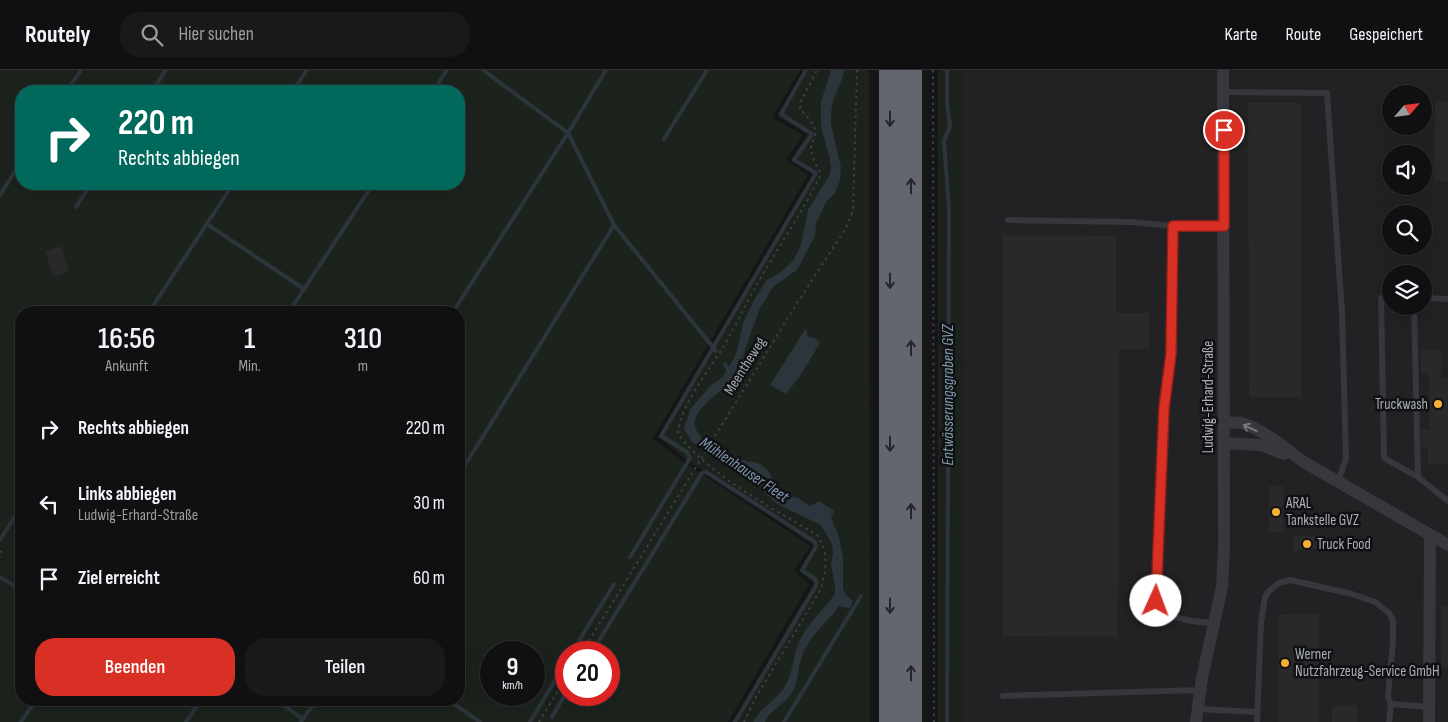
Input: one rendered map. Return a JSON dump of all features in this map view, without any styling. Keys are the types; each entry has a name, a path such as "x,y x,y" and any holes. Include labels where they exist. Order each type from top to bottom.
{"highway":[{"path":"890,70 890,722"},
{"path":"911,70 911,722"}],"street":[{"name":"Ludwig-Erhard-Straße","path":"1196,722 1200,690 1222,587 1223,571 1225,443 1223,70"},
{"path":"1224,423 1240,423 1252,428 1302,461"},
{"path":"1225,443 1262,445 1302,461 1448,546"},
{"path":"1429,722 1430,535"}],"lane":[{"path":"1223,92 1327,93 1342,313 1346,440 1346,459 1338,481"},
{"path":"1008,220 1224,226"},
{"path":"1173,226 1171,354 1164,408 1156,601 1158,607 1170,616 1192,622 1214,623"},
{"path":"1382,298 1384,458 1418,477 1448,501"},
{"path":"1432,298 1448,299"},
{"path":"1414,315 1418,477"},
{"path":"1257,722 1261,622 1266,597 1269,591 1279,583 1290,580 1352,594 1375,602 1389,613 1393,620 1394,641 1388,697 1391,704 1389,722"},
{"path":"1003,696 1200,690"},
{"path":"1391,704 1429,707"},
{"path":"1198,709 1257,712"}],"path":[{"path":"744,722 756,697 821,589 825,574 825,554 821,540 817,535 753,496 701,459 678,434 679,423 690,400 726,343 756,286 821,174 813,159 811,146 816,134 809,119 800,109 801,100 817,70"},
{"name":"Meentheweg","path":"589,641 816,273 846,228 853,211 857,70"},
{"path":"933,70 934,722"},
{"path":"0,551 2,553 0,557"},
{"path":"539,722 555,696"}],"shaded area":[{"path":"0,70 800,70 772,118 803,135 786,160 808,175 653,438 682,461 810,546 794,571 809,584 728,722 0,722"},
{"path":"804,70 869,70 870,722 732,722 814,583 799,571 814,545 684,458 658,437 813,174 791,159 808,134 777,116"},
{"path":"938,70 963,70 964,722 938,722"},
{"path":"963,70 1448,70 1448,722 964,722"}],"water":[{"name":"Mühlenhauser Fleet","path":"831,70 844,70 842,80 833,100 831,113 831,124 841,168 840,180 835,193 826,202 816,224 815,236 797,270 773,287 759,310 743,358 749,362 736,387 729,385 719,392 707,402 695,420 697,432 704,440 725,453 748,462 760,464 769,473 783,495 798,498 810,506 819,501 834,511 831,517 839,537 843,558 843,589 846,595 853,601 850,608 838,606 811,639 801,659 796,685 789,697 770,714 765,722 753,722 756,716 783,690 789,679 798,645 803,634 835,594 831,565 832,544 821,525 777,504 742,472 718,461 711,452 692,442 684,429 690,410 710,386 723,377 734,358 743,323 754,300 767,280 781,272 793,261 801,245 808,210 829,176 831,167 821,126 821,102"},
{"path":"806,328 808,337 815,338 820,343 800,376 786,394 770,385"}],"building":[{"path":"1435,102 1448,102 1448,181 1434,181"},
{"path":"1248,103 1301,103 1302,397 1249,397"},
{"path":"1002,235 1116,236 1116,313 1149,313 1149,349 1119,349 1118,637 1002,636"},
{"path":"61,246 69,272 53,277 45,251"},
{"name":"Truckwash","path":"1421,350 1442,350 1441,374 1439,374 1439,378 1448,378 1448,465 1428,464 1428,448 1421,448 1421,430 1429,430 1429,373 1421,373"},
{"path":"1269,486 1283,486 1283,532 1269,532"},
{"path":"1293,536 1318,536 1318,549 1298,549 1298,552 1293,552"},
{"path":"1441,606 1448,606 1448,668 1441,668"},
{"path":"1319,614 1319,722 1279,722 1278,615"},
{"path":"1357,705 1358,722 1332,722 1332,706"}],"waterway":[{"path":"71,85 81,70"},
{"path":"156,85 166,70"},
{"path":"297,85 307,70"},
{"path":"437,85 447,70"},
{"path":"483,70 568,133 614,225 716,351"},
{"path":"457,306 568,133 606,70"},
{"path":"664,139 707,70"},
{"path":"630,557 690,458 687,452 661,436 816,173 794,160 812,134 781,114 806,70"},
{"name":"Entwässerungsgraben GVZ","path":"947,70 947,103 950,126 944,141 949,208 947,722"},
{"path":"0,195 15,171"},
{"path":"76,207 87,190"},
{"path":"153,306 229,190"},
{"path":"293,306 369,190"},
{"path":"207,224 304,289"},
{"path":"465,465 614,225"},
{"path":"725,364 730,373"},
{"path":"599,641 702,473 706,472 815,542 816,547 802,570 816,580 816,586 735,722"},
{"path":"0,540 15,516"},
{"path":"0,577 15,586"},
{"path":"579,641 614,584"},
{"path":"784,722 861,596"},
{"path":"530,722 555,680"},
{"path":"21,722 32,706"},
{"path":"186,722 197,706"},
{"path":"285,706 303,719"},
{"path":"301,722 312,706"},
{"path":"457,706 480,722"},
{"path":"552,717 558,706"}],"place":[{"name":"Truckwash","path":"1438,404"},
{"name":"ARAL Tankstelle GVZ","path":"1276,512"},
{"name":"Truck Food","path":"1307,544"},
{"name":"Werner Nutzfahrzeug-Service GmbH","path":"1285,663"}],"route":[{"path":"1156,601 1164,408 1171,354 1173,226 1224,226 1224,130"}]}
